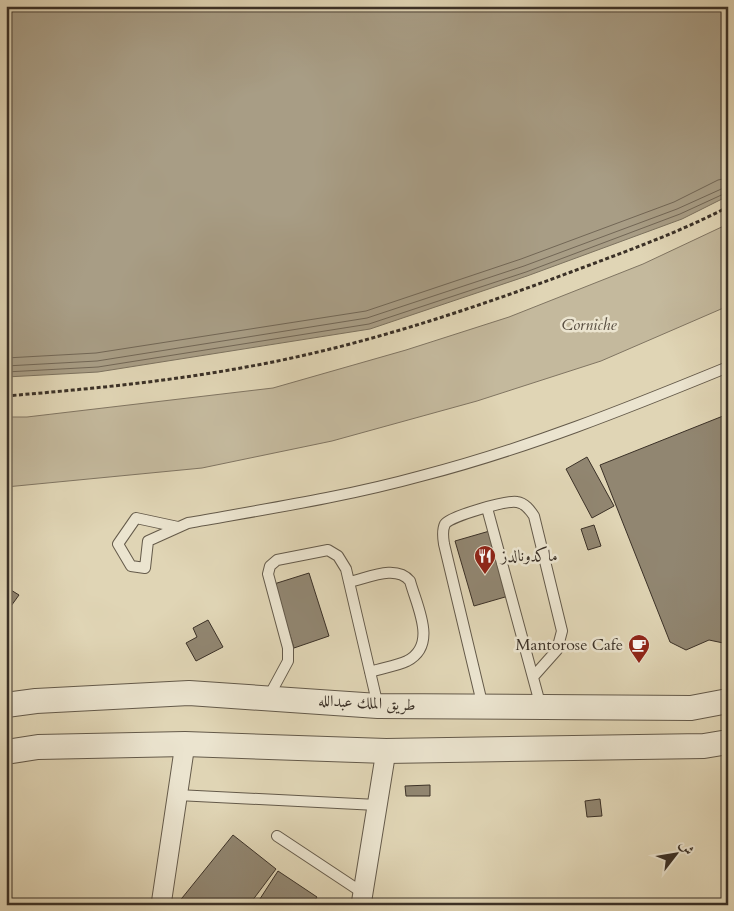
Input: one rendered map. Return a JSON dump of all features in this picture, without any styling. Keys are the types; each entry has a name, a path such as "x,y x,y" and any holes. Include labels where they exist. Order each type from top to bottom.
{"street":[{"name":"طريق الملك عبدالله","path":"6,705 36,701 189,693 378,706 691,708 728,701"},
{"path":"6,752 38,747 185,744 386,751 704,746 728,742"},
{"path":"161,905 185,744"},
{"path":"362,899 386,751"}],"lane":[{"path":"178,527 136,518 118,544 131,566 145,568 148,541 188,523 320,499 422,476 538,439 646,401 728,368"},
{"path":"483,706 443,533 445,524 453,519 506,502 517,502 527,506 534,516 562,631 558,650 533,677"},
{"path":"487,508 541,707"},
{"path":"268,698 288,662 288,648 268,574 270,566 277,560 328,550 338,556 346,569 378,706"},
{"path":"349,582 396,572 404,575 410,581 424,634 423,647 416,655 406,661 370,672"},
{"path":"177,795 377,805"},
{"path":"277,836 362,899"}],"path":[{"path":"6,396 133,385 229,370 258,365 382,335 493,301 628,250 728,207"}],"green space":[{"name":"Corniche","path":"728,224 728,306 601,361 477,401 332,441 202,468 6,487 6,417 27,417 273,388 406,350 509,317 643,264"}],"water":[{"path":"6,6 728,6 728,196 682,219 527,276 370,329 98,372 6,377"}],"building":[{"path":"728,414 728,644 709,640 686,650 670,642 600,465"},
{"path":"587,457 614,506 592,518 566,469"},
{"path":"594,525 601,546 588,550 581,529"},
{"path":"493,530 512,595 474,606 455,541"},
{"path":"309,573 329,636 294,648 274,584"},
{"path":"6,587 19,595 6,613"},
{"path":"208,620 223,647 196,661 186,643 197,637 193,628"},
{"path":"430,785 430,796 406,796 405,786"},
{"path":"600,799 602,816 587,817 585,801"},
{"path":"233,835 276,869 249,905 178,903"},
{"path":"278,871 317,897 312,905 256,905"}],"place":[{"name":"ماكدونالدز","path":"485,575"},
{"name":"Mantorose Cafe","path":"639,664"}]}
